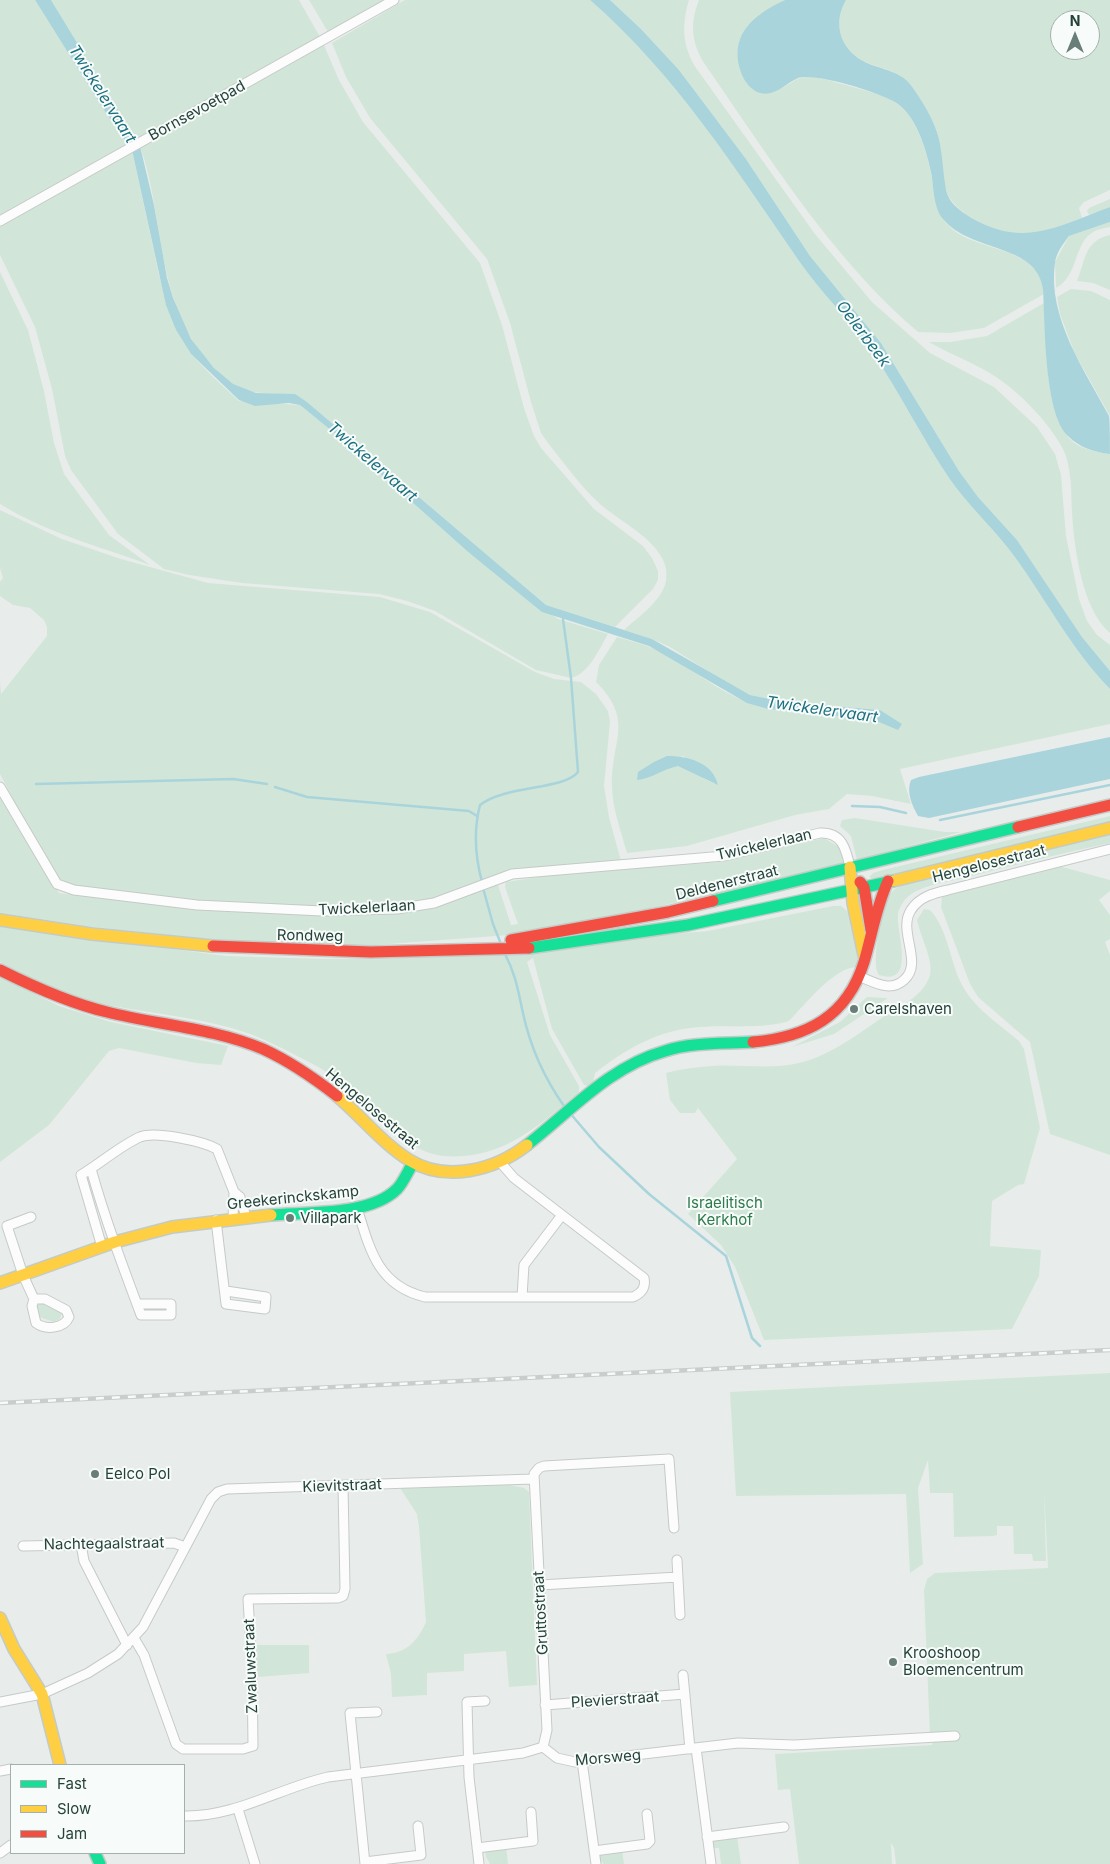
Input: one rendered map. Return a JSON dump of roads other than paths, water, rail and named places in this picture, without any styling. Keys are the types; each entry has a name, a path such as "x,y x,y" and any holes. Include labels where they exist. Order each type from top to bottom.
{"main road":[{"name":"Deldenerstraat","path":"345,952 512,940 668,912 1110,805"},
{"name":"Deldenerstraat","path":"620,936 725,918 1110,828"},
{"path":"850,867 864,887"},
{"name":"Hengelosestraat","path":"850,867 851,890 865,960"},
{"name":"Hengelosestraat","path":"0,970 81,1005 226,1038 267,1051 328,1089 413,1164 429,1169 455,1172 476,1169 500,1162 526,1148 586,1094 640,1059 683,1046 706,1042 768,1041 802,1033 821,1023 836,1011 850,995 860,977 882,893 888,881"},
{"name":"Hengelosestraat","path":"864,887 872,935"},
{"name":"Rondweg","path":"0,920 194,946 345,952 452,952 545,946 620,936"},
{"name":"Greekerinckskamp","path":"0,1283 115,1242 158,1230 216,1220 357,1208 375,1204 388,1197 397,1189 413,1164"},
{"path":"0,1618 14,1648 42,1694 60,1764"}],"street":[{"name":"Bornsevoetpad","path":"0,222 394,0"},
{"name":"Twickelerlaan","path":"0,787 57,884 74,890 197,906 322,911 372,911 415,907 434,903 512,874 724,856 820,832 833,833 842,841 850,867"},
{"name":"Hengelosestraat","path":"860,977 887,986 899,985 907,978 911,956 906,922 911,909 922,898 1110,849"},
{"path":"102,1247 81,1175 141,1137 158,1136 208,1144 217,1149 234,1192 233,1218"},
{"path":"357,1208 374,1259 396,1285 412,1294 425,1297 633,1297 644,1289 644,1278 514,1178 500,1162"},
{"path":"91,1169 137,1304"},
{"path":"234,1192 240,1197 246,1217"},
{"path":"522,1297 524,1266 562,1215"},
{"path":"31,1217 7,1226 23,1275 34,1299"},
{"name":"Greekerinckskamp","path":"216,1220 226,1291"},
{"path":"533,1479 536,1471 544,1466 669,1459 674,1528"},
{"name":"Kievitstraat","path":"0,1702 42,1694 88,1673 118,1654 143,1627 211,1498 218,1492 227,1489 533,1479"},
{"name":"Gruttostraat","path":"533,1479 547,1735 543,1747"},
{"name":"Zwaluwstraat","path":"134,1638 144,1655 176,1744 183,1749 243,1749 253,1746 248,1599 338,1598 342,1596 345,1589 343,1486"},
{"name":"Nachtegaalstraat","path":"23,1546 174,1543 185,1547"},
{"path":"81,1544 84,1561 127,1645"},
{"path":"677,1560 680,1615"},
{"path":"540,1585 678,1577"},
{"path":"683,1675 711,1864"},
{"name":"Plevierstraat","path":"545,1705 685,1694"},
{"path":"479,1864 469,1760 467,1702 485,1701"},
{"path":"377,1712 350,1713 365,1863 421,1855 418,1826"},
{"name":"Morsweg","path":"543,1747 562,1760 582,1762 738,1743 794,1745 955,1736"},
{"path":"185,1816 238,1809 302,1783 328,1777 523,1753 543,1747"},
{"path":"582,1762 596,1864"},
{"path":"238,1809 255,1864"},
{"path":"477,1848 533,1841 531,1812"},
{"path":"594,1851 647,1844 650,1841 647,1814"},
{"path":"707,1837 784,1827"}],"water":[{"name":"Twickelervaart","path":"35,0 51,0 140,146 154,205 167,278 173,298 191,339 214,368 233,384 256,393 295,394 307,402 546,605 652,639 750,695 785,702 880,710 902,724 898,730 872,719 768,709 747,703 649,646 542,612 467,551 338,436 300,405 289,403 255,406 239,400 191,354 176,330 166,305 132,150 102,107"},
{"name":"Oelerbeek","path":"590,0 610,0 641,29 679,70 746,159 810,256 881,343 959,471 978,497 1017,540 1082,637 1110,671 1110,689 1082,656 1008,548 963,497 949,478 872,352 808,273 702,123 650,59"},
{"path":"785,0 846,0 842,8 839,26 844,42 855,56 869,64 900,76 915,90 936,128 947,195 962,212 989,227 1007,232 1024,233 1057,227 1110,207 1110,222 1069,236 1056,259 1054,283 1062,323 1070,343 1109,416 1110,454 1093,451 1077,444 1060,425 1050,389 1045,345 1043,289 1038,274 1029,263 970,238 955,230 943,219 937,209 931,172 923,143 919,132 908,114 893,101 831,80 798,78 771,93 765,94 757,92 747,83 742,75 738,61 740,39 753,20"},
{"path":"1110,737 1110,779 929,818 918,816 909,794 911,780 919,777"},
{"path":"667,756 683,757 698,762 711,771 718,785 678,766 637,780 638,772"}],"waterway":[{"path":"482,882 476,844 476,825 480,805 504,794 560,782 571,778 578,772 571,678 563,619"},
{"path":"36,784 233,779 267,784"},
{"path":"940,820 1110,785"},
{"path":"275,787 307,797 469,811 477,816"},
{"path":"852,806 880,807 906,813"},
{"path":"483,888 501,944"},
{"path":"505,954 514,976 534,1050 551,1085 564,1106"},
{"path":"569,1112 599,1147 649,1194 726,1256 752,1338 760,1346"}],"railway":[{"path":"0,1403 1110,1350"}],"place":[{"name":"Carelshaven","path":"854,1009"},
{"name":"Villapark","path":"290,1218"},
{"name":"Eelco Pol","path":"95,1474"},
{"name":"Krooshoop Bloemencentrum","path":"893,1662"}],"park label":[{"name":"Israelitisch Kerkhof","path":"725,1212"}]}
